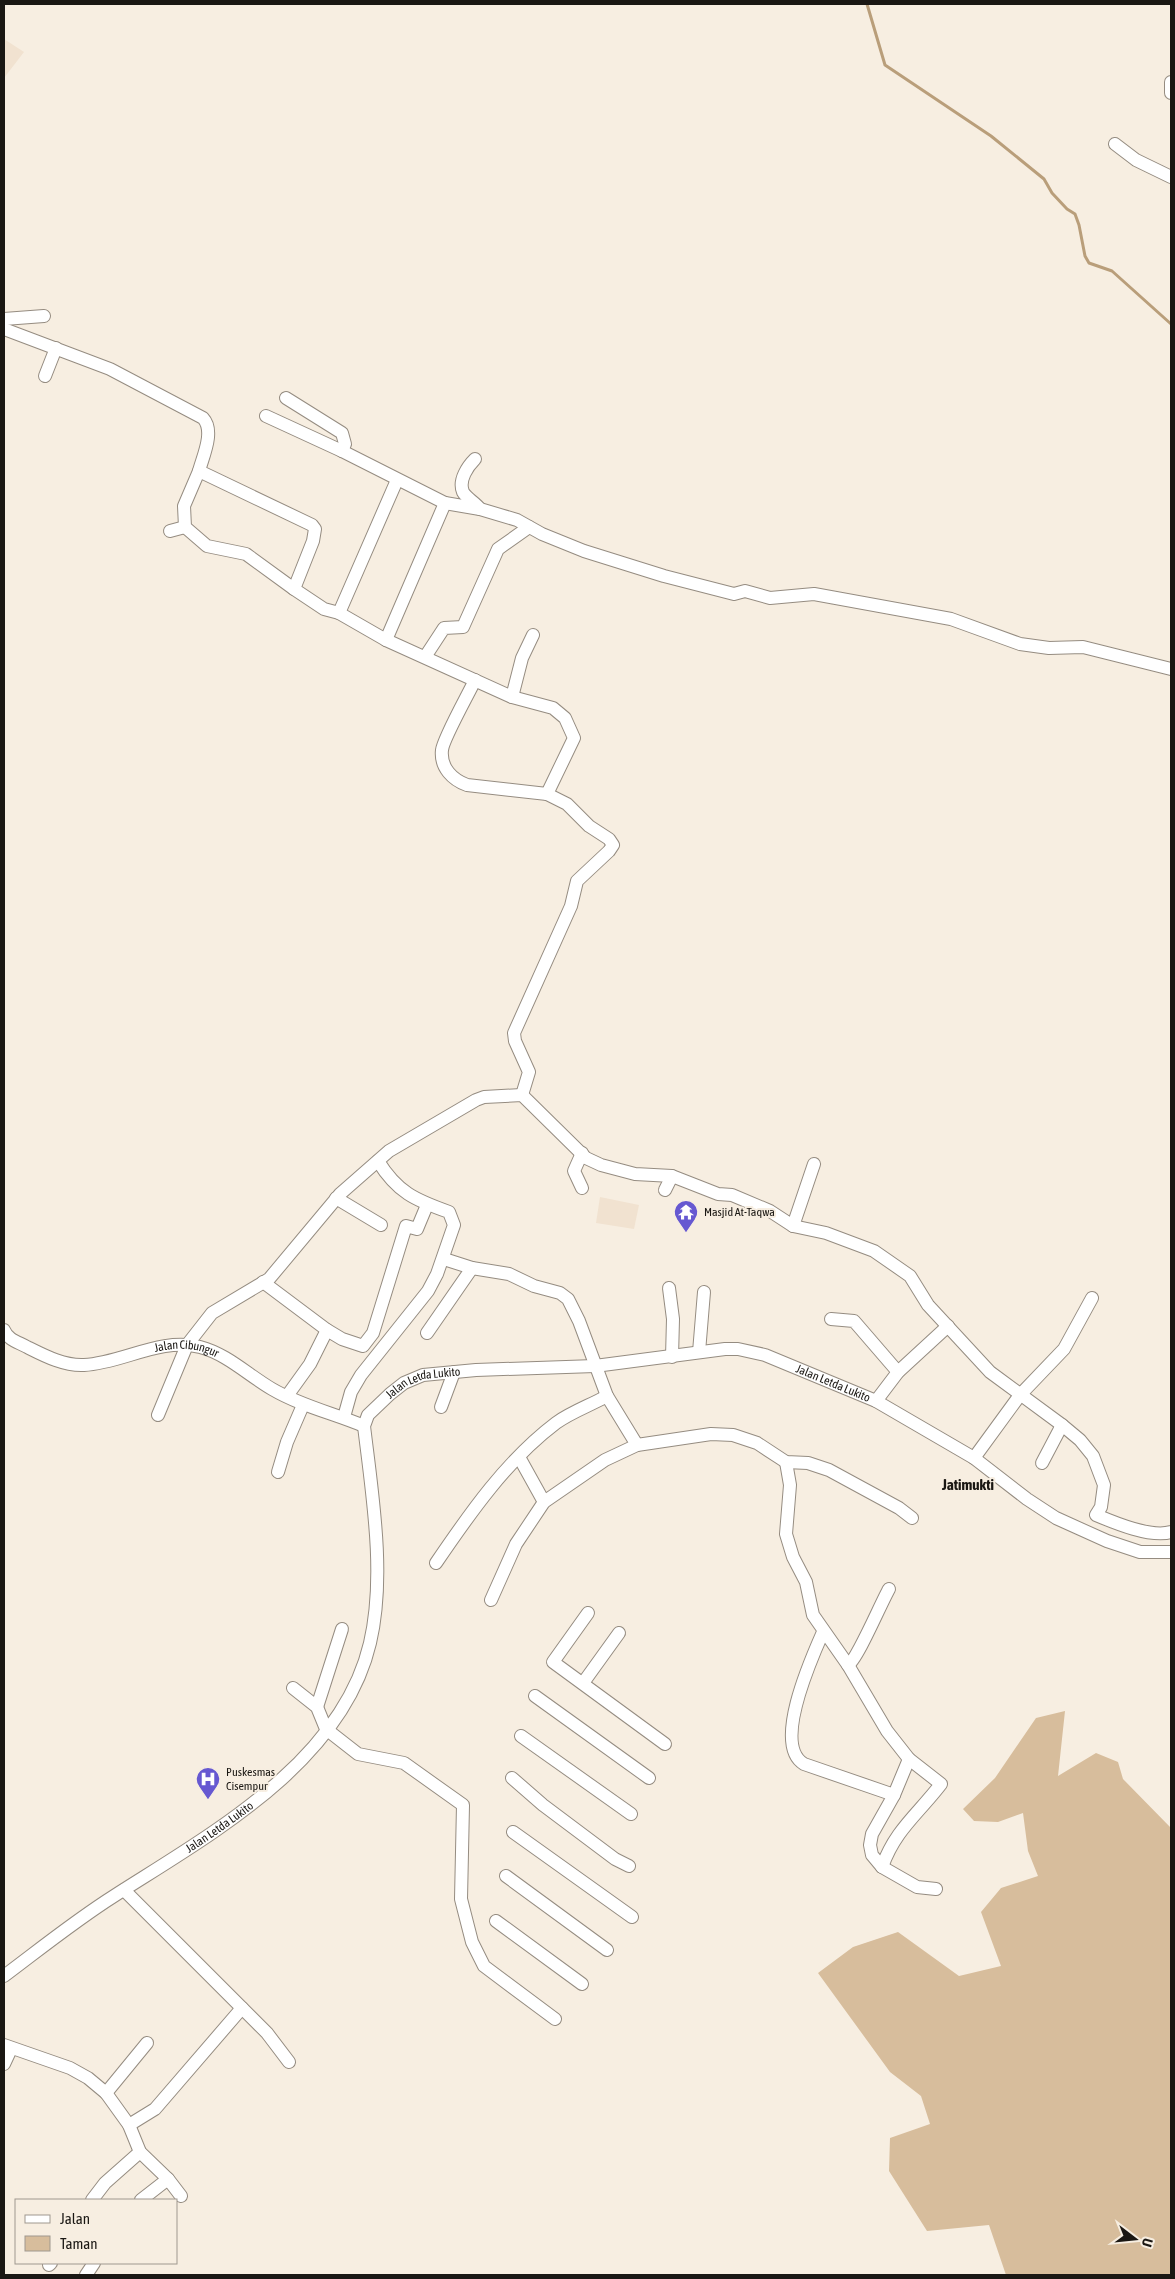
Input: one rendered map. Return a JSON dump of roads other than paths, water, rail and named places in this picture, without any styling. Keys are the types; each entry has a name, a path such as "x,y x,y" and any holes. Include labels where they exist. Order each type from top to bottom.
{"street":[{"path":"1171,82 1171,93"},
{"path":"1115,144 1136,160 1171,177"},
{"path":"4,319 44,316"},
{"path":"4,329 110,369 204,418 208,427 208,434 199,472 184,506 185,527 206,546 246,554 324,608 339,613 386,640 512,697 553,708 565,718 574,738 570,750 547,794"},
{"path":"45,376 56,348"},
{"path":"286,398 342,433 345,444 342,451"},
{"path":"266,416 342,451 446,503 480,509 518,520 584,552 718,590 734,594 745,591 770,598 814,594 951,619 1020,644 1049,648 1083,647 1171,669"},
{"path":"475,458 467,467 462,483 463,492 480,509"},
{"path":"199,472 312,525 316,534 294,589"},
{"path":"339,613 397,480"},
{"path":"386,640 446,503"},
{"path":"425,657 444,628 463,627 498,549 529,526"},
{"path":"170,531 185,527"},
{"path":"512,697 522,658 533,635"},
{"path":"475,680 442,750 445,768 455,780 467,785 547,794 567,804 589,826 609,839 613,845 577,882 571,906 514,1033 515,1040 529,1072 522,1095"},
{"path":"158,1415 187,1345 212,1313 269,1279 336,1198 389,1151 476,1100 522,1095 586,1158 601,1165 620,1171 672,1176 718,1194 732,1195 754,1203 793,1226 826,1233 874,1252 910,1276 928,1305 990,1372 1062,1425 1080,1440 1093,1456 1104,1485 1101,1507 1090,1533"},
{"path":"582,1153 574,1170 582,1188"},
{"path":"344,1417 351,1392 361,1375 428,1291 444,1259 454,1225 449,1212 427,1204 390,1181 378,1161"},
{"path":"793,1226 814,1164"},
{"path":"664,1190 672,1176"},
{"path":"336,1198 381,1225"},
{"path":"263,1282 342,1340 363,1346 373,1333 406,1226 417,1229 427,1204"},
{"path":"444,1259 472,1268 509,1274 534,1286 560,1293 568,1299 577,1315 607,1396 637,1445"},
{"path":"427,1333 472,1268"},
{"path":"669,1288 674,1319 672,1357"},
{"path":"700,1352 704,1292"},
{"path":"974,1458 1020,1395 1064,1349 1092,1298"},
{"path":"831,1319 854,1321 898,1372"},
{"path":"876,1401 898,1372 948,1326"},
{"name":"Jalan Cibungur","path":"4,1330 6,1335 14,1341 67,1364 84,1365 155,1348 187,1345 216,1353 303,1405 344,1417 364,1426"},
{"path":"287,1396 310,1364 328,1330"},
{"name":"Jalan Letda Lukito","path":"4,1976 124,1890 220,1829 293,1768 346,1704 360,1677 370,1642 377,1554 364,1426 368,1415 404,1383 423,1375 595,1366 725,1349 765,1356 876,1401 974,1458 1040,1509 1090,1533 1140,1552 1171,1552"},
{"path":"441,1407 454,1372"},
{"path":"436,1563 462,1525 519,1457 557,1422 607,1396"},
{"path":"278,1472 287,1442 303,1405"},
{"path":"1042,1463 1062,1425"},
{"path":"491,1600 516,1544 544,1502 605,1460 637,1445 711,1434 733,1435 757,1443 786,1462 808,1463 829,1470 899,1508 912,1518"},
{"path":"519,1457 544,1502"},
{"path":"786,1462 790,1485 786,1534 793,1558 806,1582 813,1615 823,1632 848,1665 887,1732 909,1760 941,1784 900,1832 888,1851 882,1867"},
{"path":"1096,1515 1147,1532 1164,1534 1171,1532"},
{"path":"848,1665 852,1662 860,1648 889,1589"},
{"path":"588,1613 553,1662 665,1744"},
{"path":"317,1707 342,1629"},
{"path":"823,1632 809,1664 793,1716 791,1743 795,1755 802,1762 894,1795"},
{"path":"583,1683 619,1633"},
{"path":"293,1688 317,1707 326,1729 358,1754 404,1763 463,1805 461,1899 472,1942 484,1966 555,2019"},
{"path":"535,1696 648,1778"},
{"path":"521,1736 631,1814"},
{"path":"909,1760 894,1795 878,1822 870,1845 872,1855 882,1867 917,1887 936,1889"},
{"path":"512,1778 543,1805 615,1858 629,1866 612,1848 547,1800 528,1790"},
{"path":"513,1832 632,1917"},
{"path":"506,1876 607,1950"},
{"path":"124,1890 267,2033 289,2062"},
{"path":"496,1921 582,1984"},
{"path":"129,2125 155,2110 242,2008"},
{"path":"106,2094 147,2043"},
{"path":"4,2064 7,2047 70,2068 88,2078 106,2094 129,2125 140,2152 168,2178 180,2196"},
{"path":"93,2199 105,2183 140,2152"},
{"path":"142,2199 168,2178"},
{"path":"86,2275 93,2264"}],"waterway":[{"path":"867,4 885,65 991,136 1044,179 1052,193 1067,209 1075,214 1085,256 1089,263 1112,271 1171,324"}],"place":[{"name":"Masjid At-Taqwa","path":"686,1233"},
{"name":"Puskesmas Cisempur","path":"208,1800"}],"district":[{"name":"Jatimukti","path":"968,1484"}]}
